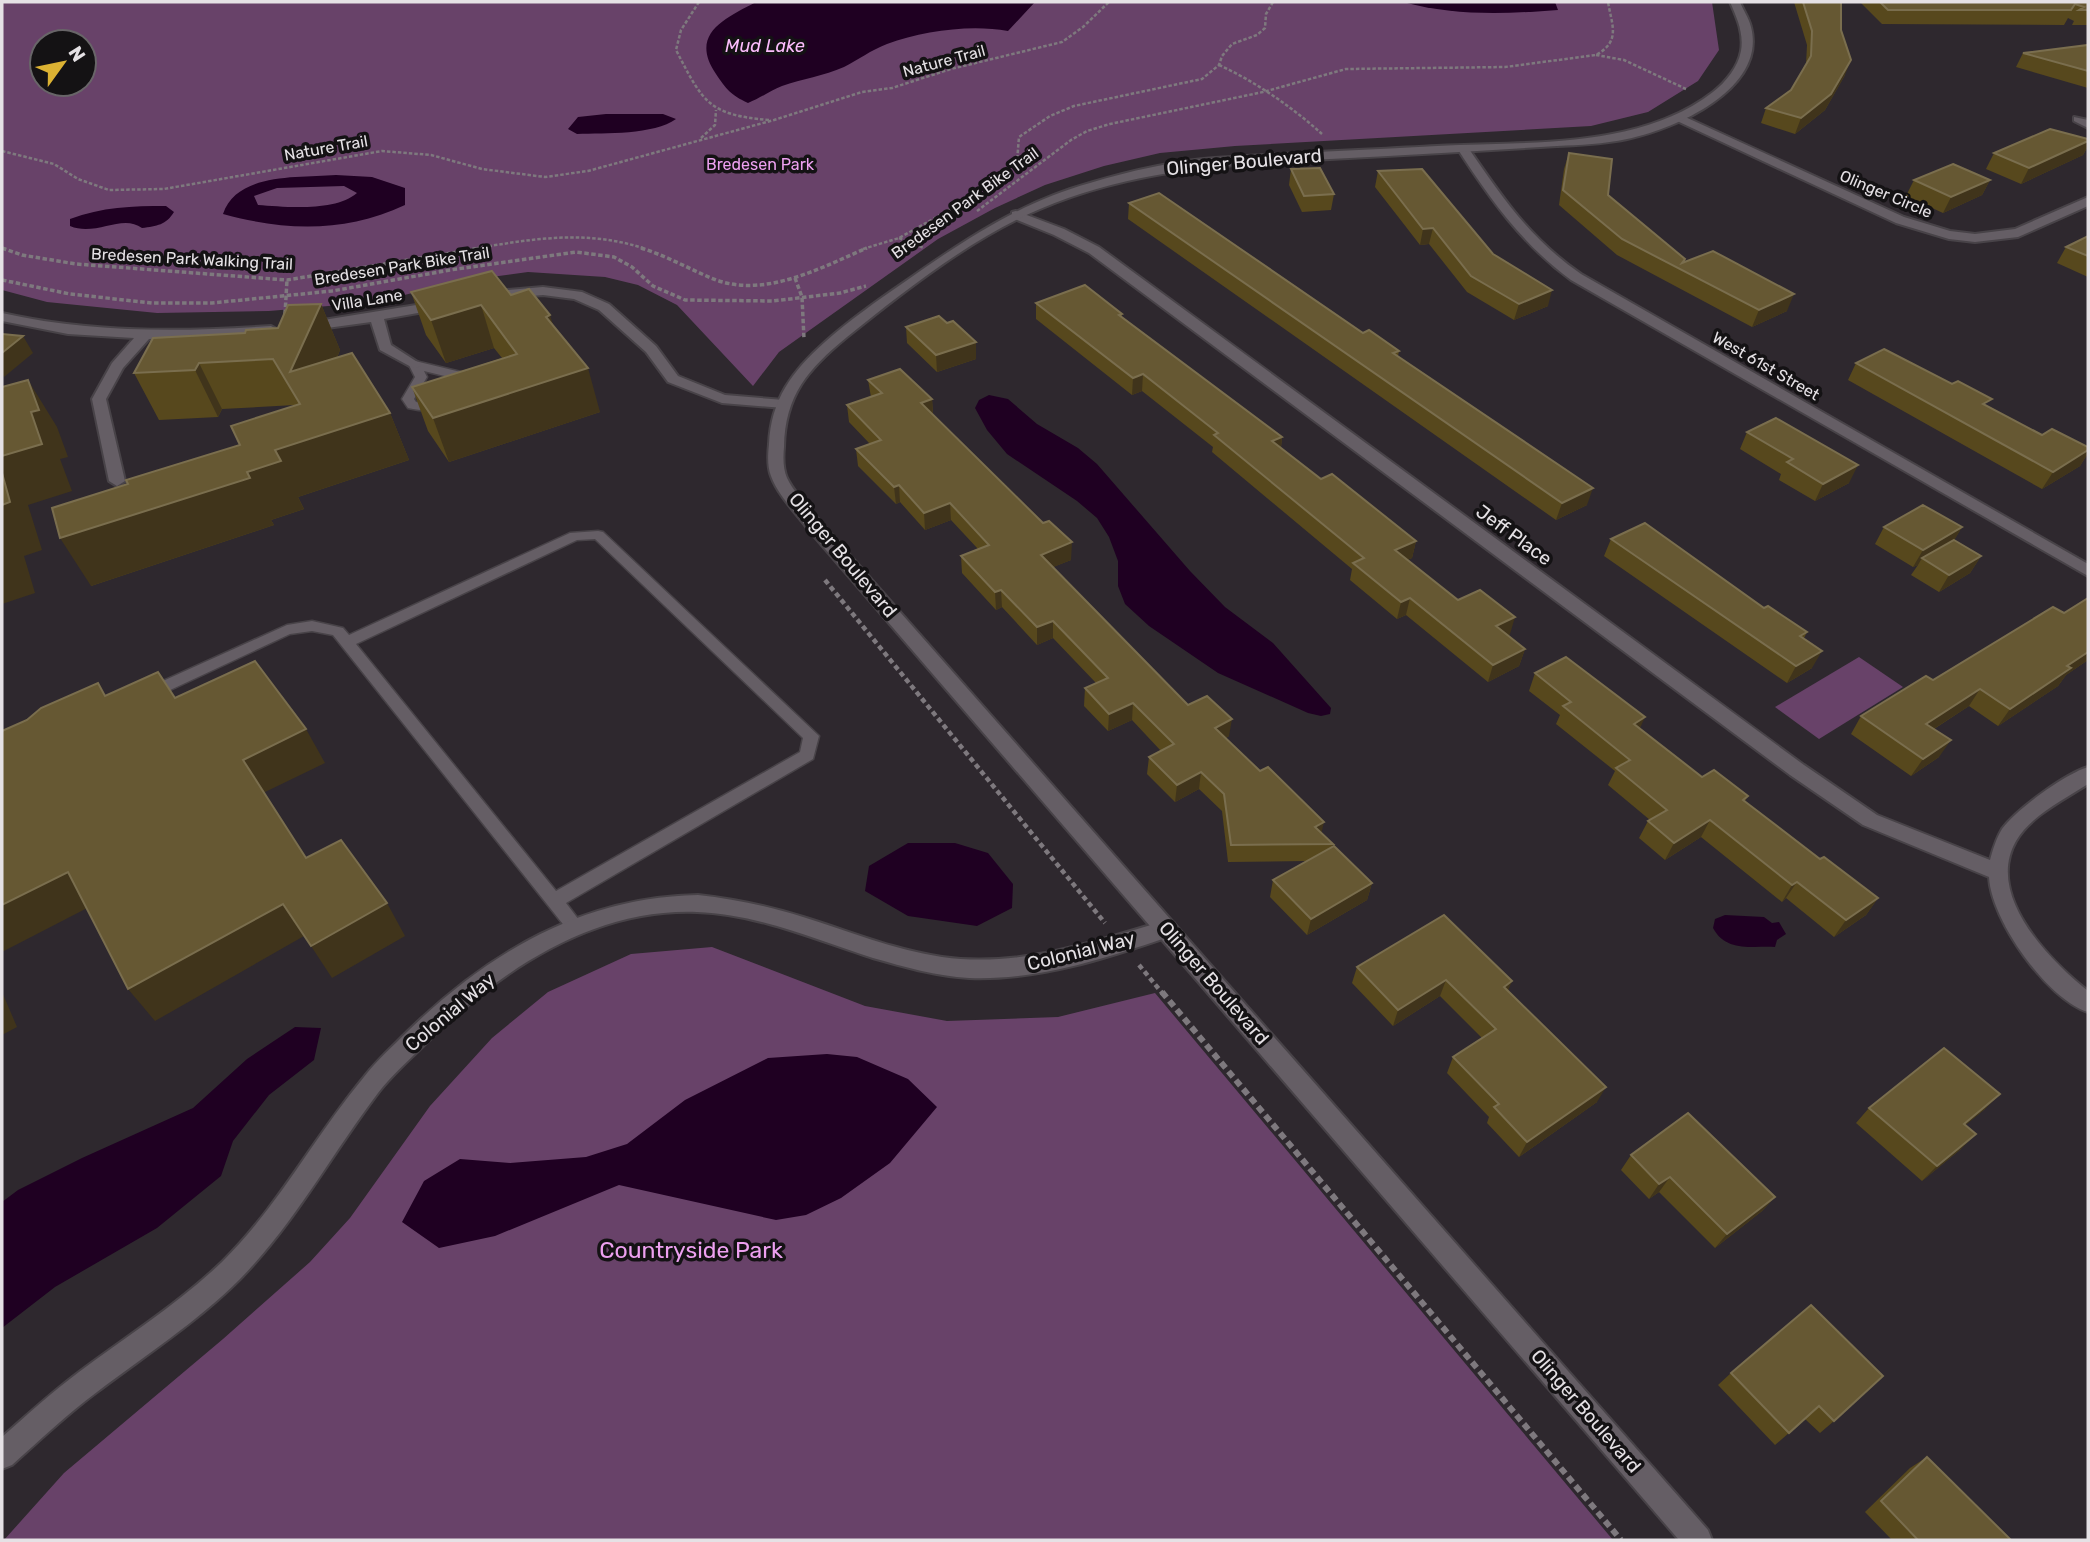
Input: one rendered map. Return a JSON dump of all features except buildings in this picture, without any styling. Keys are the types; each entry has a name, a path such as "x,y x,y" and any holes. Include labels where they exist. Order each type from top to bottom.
{"street":[{"name":"Olinger Boulevard","path":"1698,1540 813,524 777,474 777,433 786,396 809,366 852,327 943,260 1016,215 1055,198 1105,183 1156,170 1210,162 1598,141 1635,133 1679,118 1705,102 1737,76 1746,57 1749,37 1745,18 1735,2"},
{"name":"Olinger Circle","path":"1679,118 1900,220 1948,234 1975,237 2018,233 2088,201"},
{"name":"West 61st Street","path":"1463,148 1510,219 1527,239 1548,258 1576,277 2088,571"},
{"name":"Jeff Place","path":"1016,215 1094,250 1786,762 1870,820 1998,872"},
{"name":"Villa Lane","path":"2,317 72,330 210,334 317,325 376,317 462,299 543,291 577,295 604,307 651,349 673,379 722,399 784,404"},
{"path":"376,317 385,347 415,365"},
{"path":"117,481 99,399 117,366 145,334"},
{"path":"2088,774 2025,819 2005,841 1998,872 2005,908 2030,949 2067,987 2088,1003"},
{"name":"Colonial Way","path":"2,1455 69,1396 161,1329 230,1272 284,1212 372,1083 427,1026 486,978 551,939 605,916 661,904 715,904 767,913 942,966 997,969 1054,962 1167,929"}],"lane":[{"path":"306,341 317,325"},
{"path":"199,351 210,334"},
{"path":"415,365 461,376 468,383 465,393 455,401 439,406 421,408 412,405 408,398 421,377 415,365"},
{"path":"109,495 120,491 117,481"},
{"path":"346,642 575,536 598,535 811,736 807,755 554,901"},
{"path":"129,702 287,630 312,626 338,631 576,928"}],"path":[{"path":"699,2 681,30 676,50 701,98 716,110 715,125 699,141"},
{"name":"Nature Trail","path":"2,151 54,164 78,179 110,190 163,190 382,150 431,155 482,169 545,177 588,171 774,120 862,92 891,88 951,69 1062,42 1083,27 1109,2"},
{"name":"Bredesen Park Walking Trail","path":"2,248 22,256 76,264 287,280 552,236 596,238 643,248 719,281 748,285 795,278 878,243 899,237 968,199 1017,161 1019,137 1050,116 1074,106 1202,79 1219,65 1222,56 1233,44 1257,35 1265,28 1266,14 1273,2"},
{"path":"1595,55 1609,48 1614,36 1608,2"},
{"name":"Bredesen Park Bike Trail","path":"973,214 1087,131 1263,92 1346,69 1505,67 1595,55 1624,60 1651,71 1705,102"},
{"path":"1219,65 1239,74 1312,124 1325,139"},
{"name":"Nature Trail","path":"716,110 744,119 774,120"},
{"path":"899,237 932,252"},
{"name":"Bredesen Park Bike Trail","path":"916,257 927,249"},
{"name":"Bredesen Park Bike Trail","path":"2,280 70,294 152,303 212,303 332,291 450,270 576,252 614,257 632,267 653,286 685,300 773,301 840,293 867,285"},
{"path":"795,278 802,297 804,342"},
{"path":"287,280 289,328"},
{"path":"822,575 1121,943 1621,1540"}],"green space":[{"name":"Bredesen Park","path":"2,2 1712,2 1719,50 1698,81 1648,112 1591,126 1235,146 1160,153 1104,166 1045,185 938,239 779,352 753,386 677,305 638,285 605,277 528,272 461,281 376,302 269,311 157,313 47,302 2,290"},
{"path":"1859,657 1903,687 1819,739 1775,707"},
{"name":"Countryside Park","path":"712,947 865,1006 947,1021 1058,1017 1155,993 1613,1540 4,1540 64,1473 310,1262 350,1218 430,1106 492,1038 548,992 631,954"}],"water":[{"name":"Mud Lake","path":"756,2 1035,2 1008,31 963,29 931,32 901,39 844,67 782,86 748,103 723,84 709,60 706,48 714,29"},
{"path":"1403,2 1555,2 1558,10 1480,13 1441,10"},
{"path":"663,114 676,119 642,131 577,134 568,129 578,117"},
{"path":"336,175 372,177 405,188 405,205 360,221 337,225 269,224 223,214 230,200 255,184 288,178","holes":["344,186 357,193 336,203 310,207 258,205 254,196 277,188"]},
{"path":"166,206 174,212 161,224 152,226 142,228 126,223 80,229 70,226 70,219 94,212"},
{"path":"989,395 1008,399 1037,424 1078,448 1097,464 1225,607 1273,643 1331,708 1330,714 1321,716 1308,713 1218,673 1149,626 1125,604 1118,586 1118,561 1109,537 1097,518 1077,501 1007,454 987,430 975,408 979,400"},
{"path":"908,843 955,843 988,853 1013,884 1012,908 977,926 908,916 865,891 869,866"},
{"path":"1725,915 1764,917 1772,923 1779,922 1786,934 1777,940 1775,947 1732,944 1718,936 1713,928 1715,919"},
{"path":"295,1027 321,1028 314,1060 269,1095 233,1141 221,1176 157,1228 55,1287 2,1328 2,1202 18,1190 82,1158 193,1108 247,1059"},
{"path":"827,1054 857,1057 908,1079 937,1107 890,1163 841,1198 806,1215 776,1220 619,1185 495,1236 439,1248 402,1222 424,1181 460,1159 510,1163 586,1157 627,1144 685,1100 768,1058"}]}
